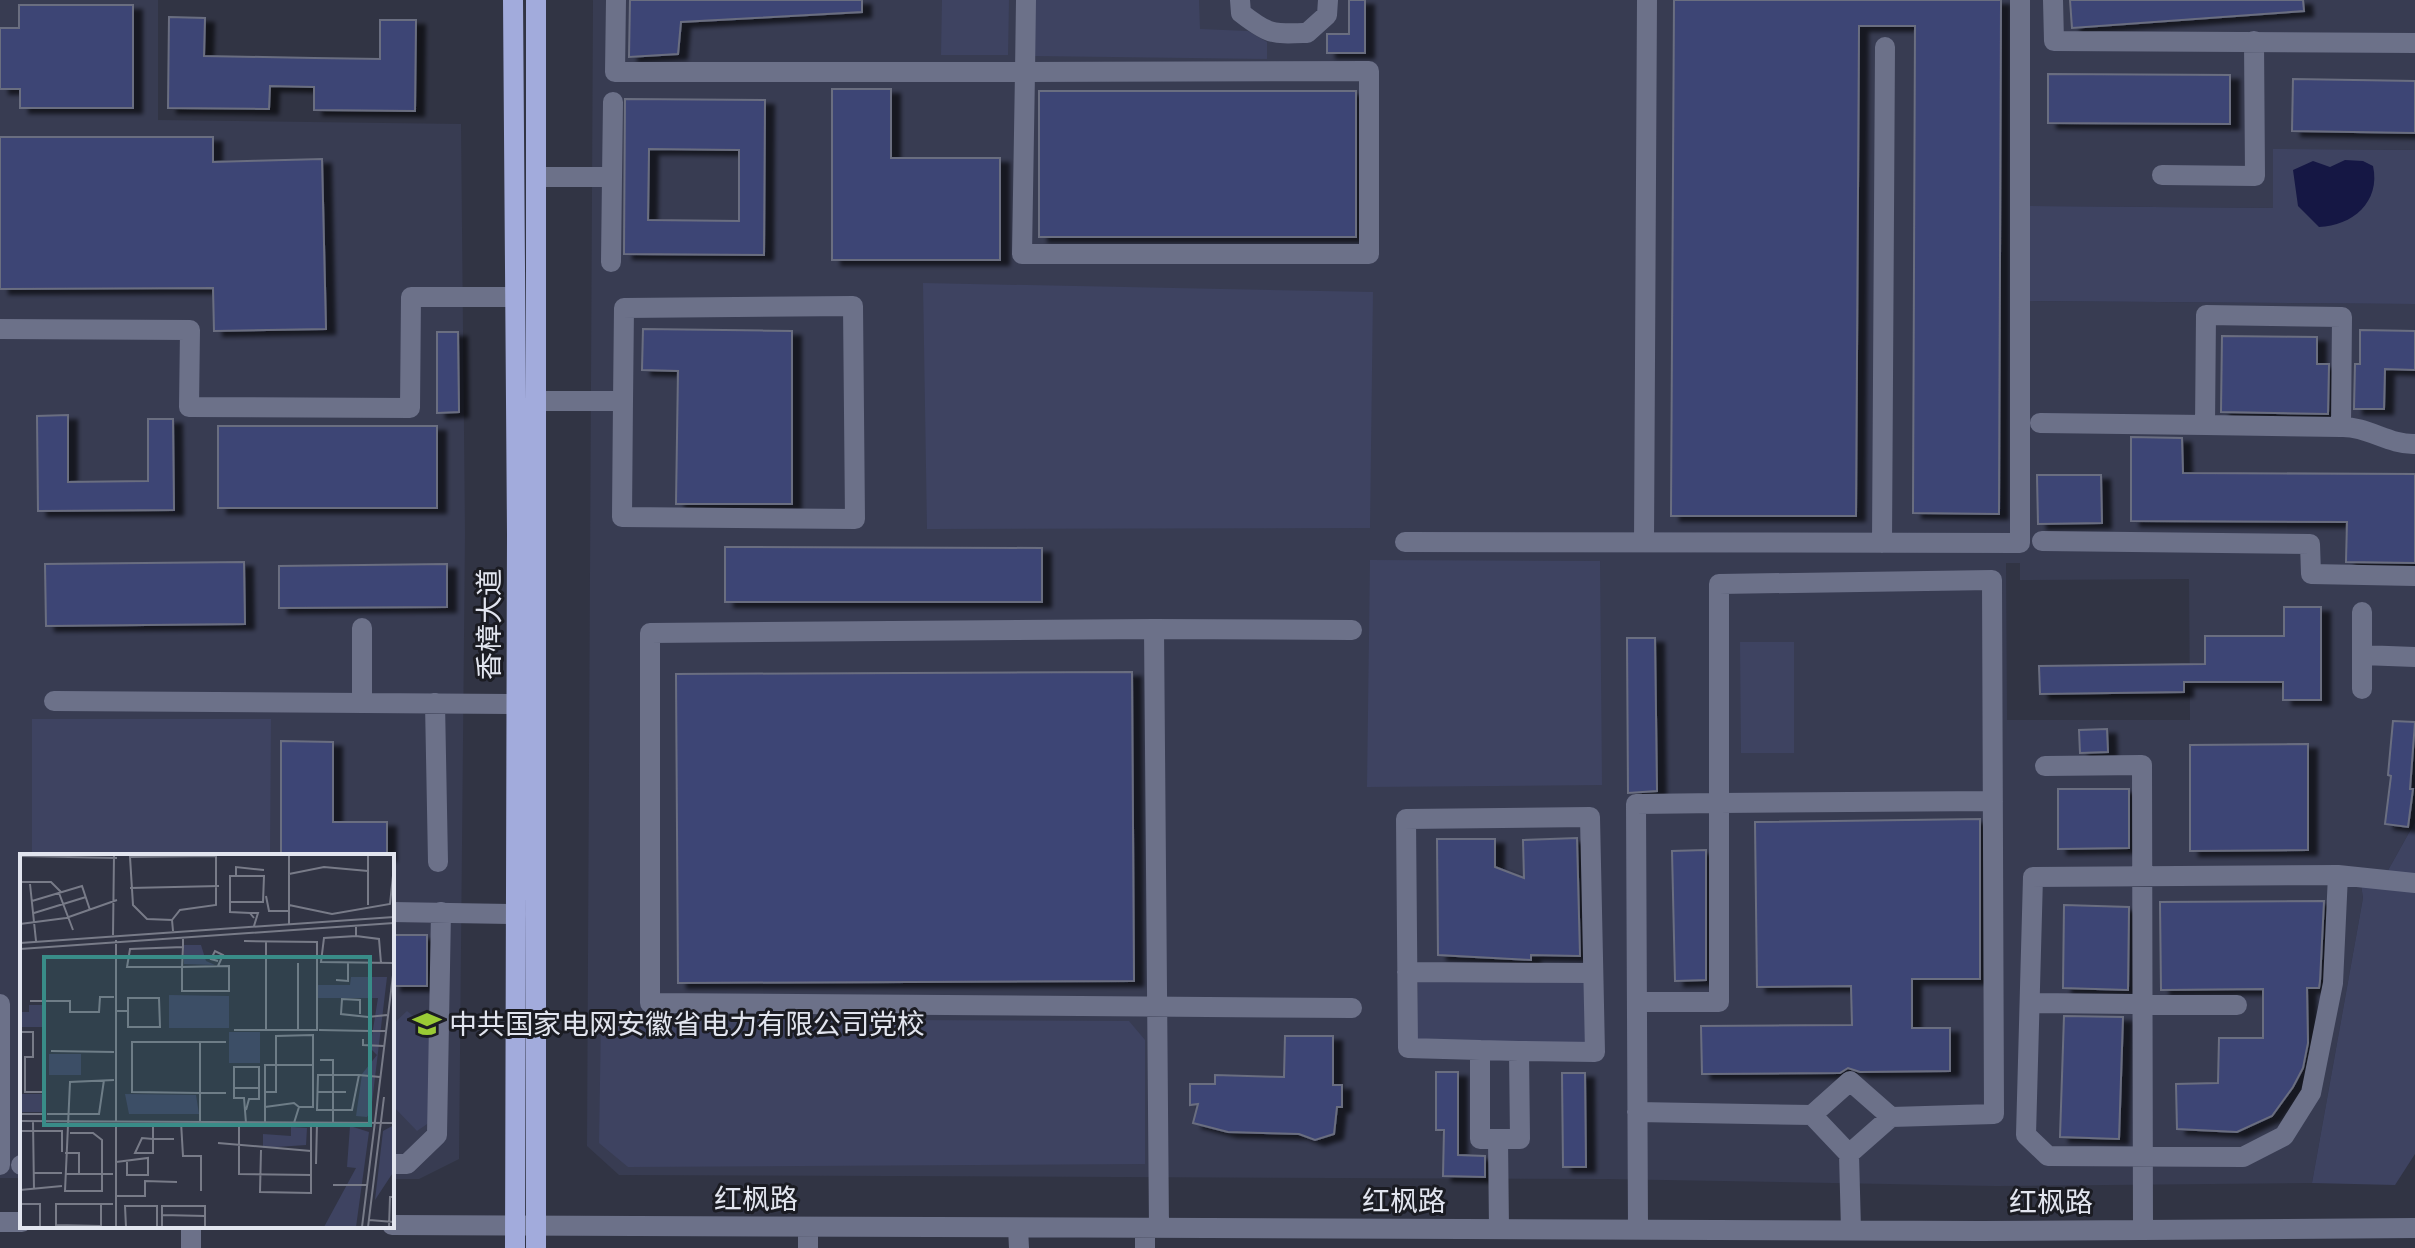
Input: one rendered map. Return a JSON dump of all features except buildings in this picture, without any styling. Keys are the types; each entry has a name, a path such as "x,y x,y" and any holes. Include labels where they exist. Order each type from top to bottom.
{"main road":[{"name":"香樟大道","path":"513,0 515,1248"},
{"name":"香樟大道","path":"536,0 536,1248"}],"street":[{"path":"616,0 615,72 1025,72 1369,71 1369,254 1022,254 1025,72 1026,0"},
{"path":"1240,0 1241,13 1266,33 1287,34 1307,33 1327,15 1328,0"},
{"path":"1644,542 1647,0"},
{"path":"1405,542 2020,543 2020,0"},
{"path":"2053,0 2054,41 2415,43"},
{"path":"1287,34 1287,71"},
{"path":"2162,175 2255,176 2254,41"},
{"path":"1882,543 1885,47"},
{"path":"611,262 613,102"},
{"path":"536,177 612,177"},
{"path":"0,329 190,330 189,407 410,408 411,297 515,297"},
{"path":"853,306 855,519 622,517 623,401 624,308 853,306"},
{"path":"2205,425 2206,315 2342,317 2341,427"},
{"path":"536,401 623,401"},
{"path":"2040,423 2355,426 2405,444 2415,444"},
{"path":"2042,541 2310,544 2311,574 2415,576"},
{"path":"1637,1002 1719,1002 1719,584 1992,580 1994,1114 1891,1117 1849,1154"},
{"path":"2362,612 2362,689"},
{"path":"362,628 362,703"},
{"path":"1149,1235 1157,1007 1154,629"},
{"path":"1352,630 650,633 650,1003 1352,1008"},
{"path":"2362,655 2415,657"},
{"path":"54,701 516,704"},
{"path":"435,703 438,862"},
{"path":"2045,766 2142,765 2143,1230"},
{"path":"1638,1229 1636,804 1993,801"},
{"path":"1590,817 1595,1052 1408,1048 1407,972 1406,819 1590,817"},
{"path":"2338,875 2333,983 2311,1093 2284,1136 2243,1157 2048,1156 2026,1135 2033,877 2338,875 2415,883"},
{"path":"394,912 516,914"},
{"path":"394,1164 407,1164 437,1135 441,912"},
{"path":"1407,972 1593,973"},
{"path":"2030,1003 2237,1005"},
{"path":"0,1004 0,1165"},
{"path":"1480,1050 1480,1139 1520,1139 1519,1051"},
{"path":"1637,1112 1812,1115 1850,1081 1891,1117"},
{"path":"1812,1115 1849,1154 1851,1230"},
{"path":"1498,1139 1499,1229"},
{"name":"红枫路","path":"394,1225 808,1227 1019,1238 1149,1235 1445,1238 1499,1229 1638,1229 1851,1230 2021,1239 2143,1230 2415,1228"},
{"path":"808,1227 808,1248"}],"shaded area":[{"path":"0,0 158,0 158,120 461,124 465,534 459,1159 419,1179 394,1179 394,854 20,854 20,1178 0,1178"},
{"path":"593,0 2415,0 2415,150 2274,149 2274,208 2020,206 2020,301 2415,304 2415,822 2386,874 2359,871 2363,898 2312,1183 1996,1186 1606,1179 619,1175 587,1146","holes":["2006,563 2020,563 2020,580 2189,579 2190,720 2007,720"]},
{"path":"942,0 1009,0 1008,55 941,55"},
{"path":"1035,0 1199,0 1200,29 1248,31 1267,42 1267,59 1034,56"},
{"path":"2273,149 2415,150 2415,304 2020,301 2020,206 2273,208"},
{"path":"2345,160 2363,161 2373,166 2373,191 2353,217 2331,226 2319,227 2298,206 2293,170 2313,161 2330,167"},
{"path":"923,283 1373,292 1370,528 927,529"},
{"path":"1370,560 1600,561 1602,785 1367,787"},
{"path":"1740,642 1794,642 1794,753 1741,753"},
{"path":"32,719 271,719 270,854 32,854"},
{"path":"2415,822 2415,1154 2395,1185 2312,1183 2363,898 2359,871 2386,874"},
{"path":"1418,979 1588,980 1590,1046 1417,1042"},
{"path":"407,1011 432,1031 430,1122 417,1131 394,1107 394,1023"},
{"path":"601,1019 1129,1021 1145,1040 1145,1164 628,1167 599,1143"}],"place":[{"name":"中共国家电网安徽省电力有限公司党校","path":"427,1024"}]}
